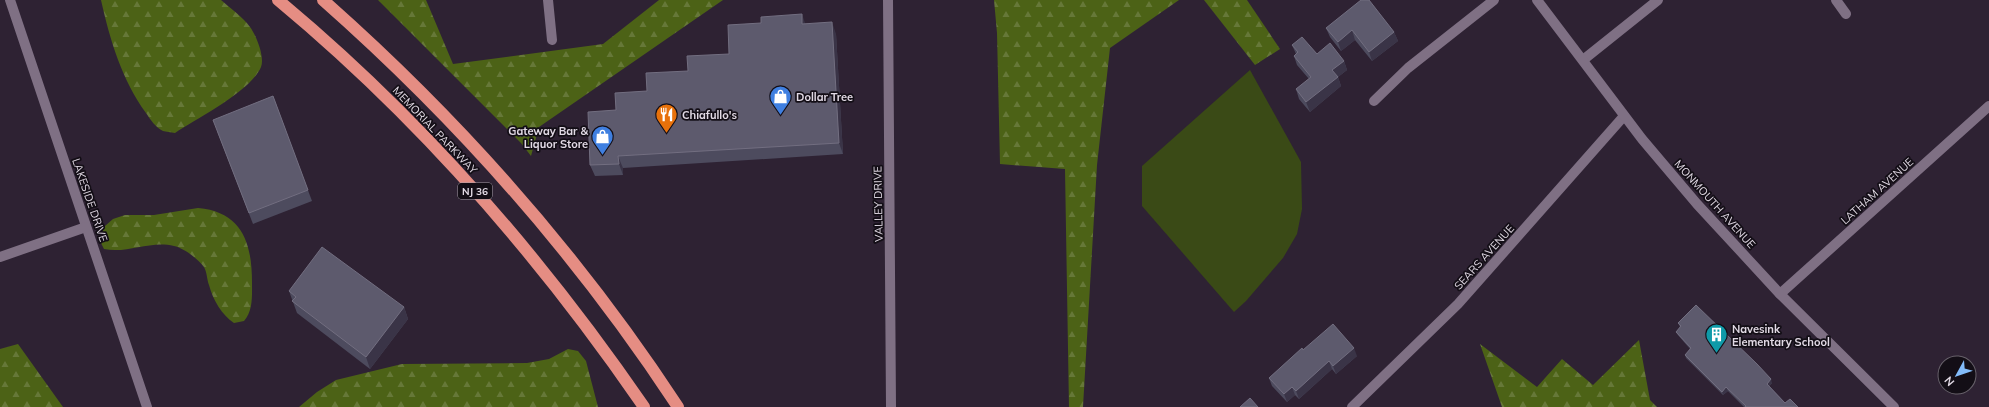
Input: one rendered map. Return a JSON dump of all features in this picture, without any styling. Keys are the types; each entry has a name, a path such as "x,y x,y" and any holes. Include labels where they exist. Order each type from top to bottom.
{"highway":[{"name":"MEMORIAL PARKWAY","path":"278,0 377,89 462,177 537,263 577,314 644,407"},
{"name":"MEMORIAL PARKWAY","path":"323,0 362,35 441,111 513,190 595,290 678,407"}],"street":[{"name":"LAKESIDE DRIVE","path":"10,0 147,407"},
{"path":"548,0 552,40"},
{"name":"VALLEY DRIVE","path":"888,0 891,407"},
{"path":"1374,101 1408,68 1494,0"},
{"name":"MONMOUTH AVENUE","path":"1537,0 1624,116 1697,204 1780,294 1894,407"},
{"path":"1583,60 1658,0"},
{"path":"1836,0 1846,14"},
{"name":"LATHAM AVENUE","path":"1780,294 1989,106"},
{"name":"SEARS AVENUE","path":"1352,407 1458,304 1624,116"},
{"path":"0,257 86,227"}],"green space":[{"path":"101,0 221,0 247,23 252,31 261,52 261,67 247,85 223,103 175,133 160,130 148,115 130,87 108,30"},
{"path":"378,0 426,0 453,64 603,44 659,0 723,0 539,127 531,156 521,143"},
{"path":"994,0 1179,0 1110,48 1097,165 1083,407 1069,407 1065,169 1000,164 997,33"},
{"path":"1204,0 1247,0 1280,49 1255,65"},
{"path":"1250,70 1301,162 1302,209 1297,234 1283,258 1246,301 1234,312 1142,206 1142,166"},
{"path":"198,208 213,211 225,216 235,223 242,232 247,243 252,269 252,298 249,313 244,321 234,323 218,307 208,283 204,267 195,257 186,251 174,246 165,245 122,250 104,249 99,239 105,226 113,219 125,215 154,215"},
{"path":"1639,340 1650,400 1657,407 1502,407 1480,344 1537,387 1562,359 1593,385"},
{"path":"18,344 63,407 0,407 0,349"},
{"path":"568,349 578,351 586,361 598,407 299,407 317,392 336,380 402,364 527,363 549,359"}],"building":[{"path":"1361,0 1369,0 1394,32 1369,52 1352,30 1338,42 1326,28"},
{"path":"802,14 802,24 832,22 839,143 618,156 619,164 590,165 588,112 616,110 615,93 647,91 646,73 688,71 687,56 729,54 728,25 761,23 761,17"},
{"path":"1302,37 1317,54 1330,43 1344,61 1332,70 1338,77 1306,102 1296,89 1311,77 1294,56 1298,52 1292,45"},
{"path":"273,96 308,190 249,213 213,120"},
{"path":"322,247 404,307 366,357 292,301 296,297 289,291"},
{"name":"Navesink Elementary School","path":"1696,305 1771,379 1767,384 1785,403 1790,399 1798,407 1745,407 1746,406 1726,387 1722,392 1685,355 1691,348 1676,332 1681,326 1678,323"},
{"path":"1333,324 1354,348 1333,366 1329,361 1296,391 1292,387 1284,394 1269,378 1302,348 1303,350"},
{"path":"1250,398 1258,407 1240,407"}],"place":[{"name":"Dollar Tree","path":"780,116"},
{"name":"Chiafullo's","path":"666,134"},
{"name":"Gateway Bar & Liquor Store","path":"603,156"},
{"name":"Navesink Elementary School","path":"1717,354"}]}
